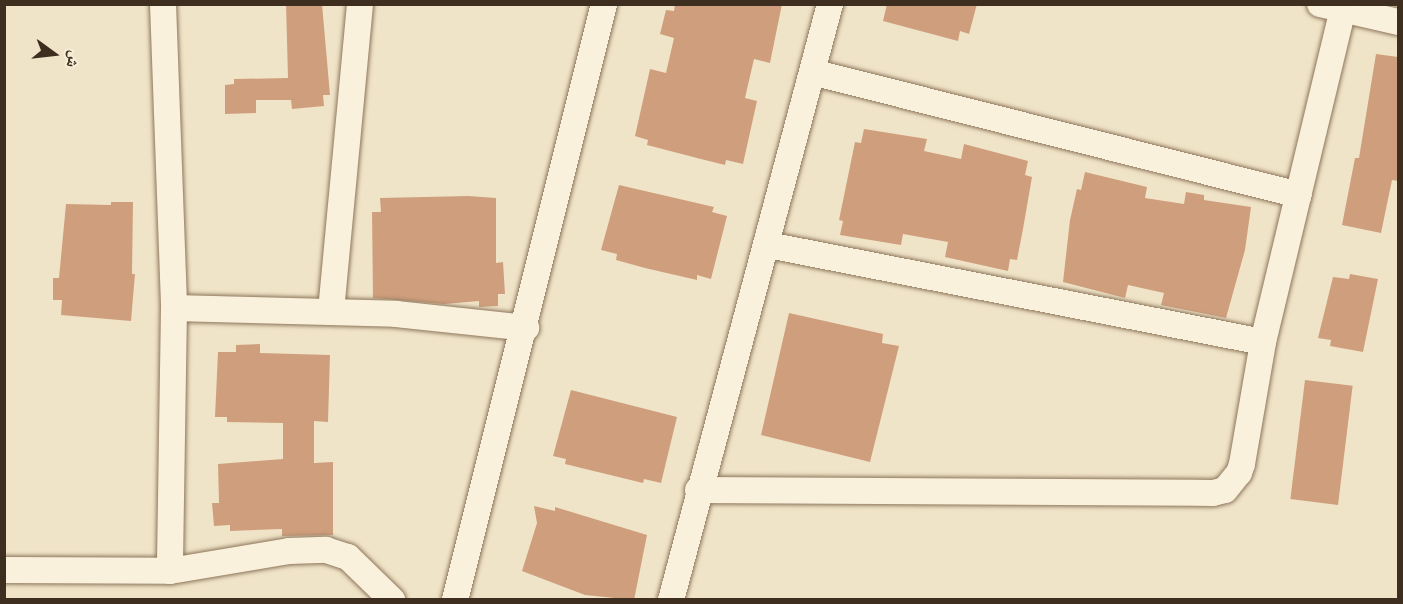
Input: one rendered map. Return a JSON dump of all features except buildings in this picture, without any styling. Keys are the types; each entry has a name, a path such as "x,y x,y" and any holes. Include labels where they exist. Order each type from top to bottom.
{"street":[{"path":"163,4 174,308 170,571"},
{"path":"331,311 360,4"},
{"path":"456,600 526,328 604,4"},
{"path":"671,600 698,490 768,245 830,4"},
{"path":"698,490 1213,493 1225,490 1239,473 1263,342 1299,195 1331,7 1398,22"},
{"path":"812,72 1299,195"},
{"path":"768,245 1263,342"},
{"path":"174,308 331,311 526,328"},
{"path":"4,570 170,571 289,551 326,550 348,557 392,600"}]}
